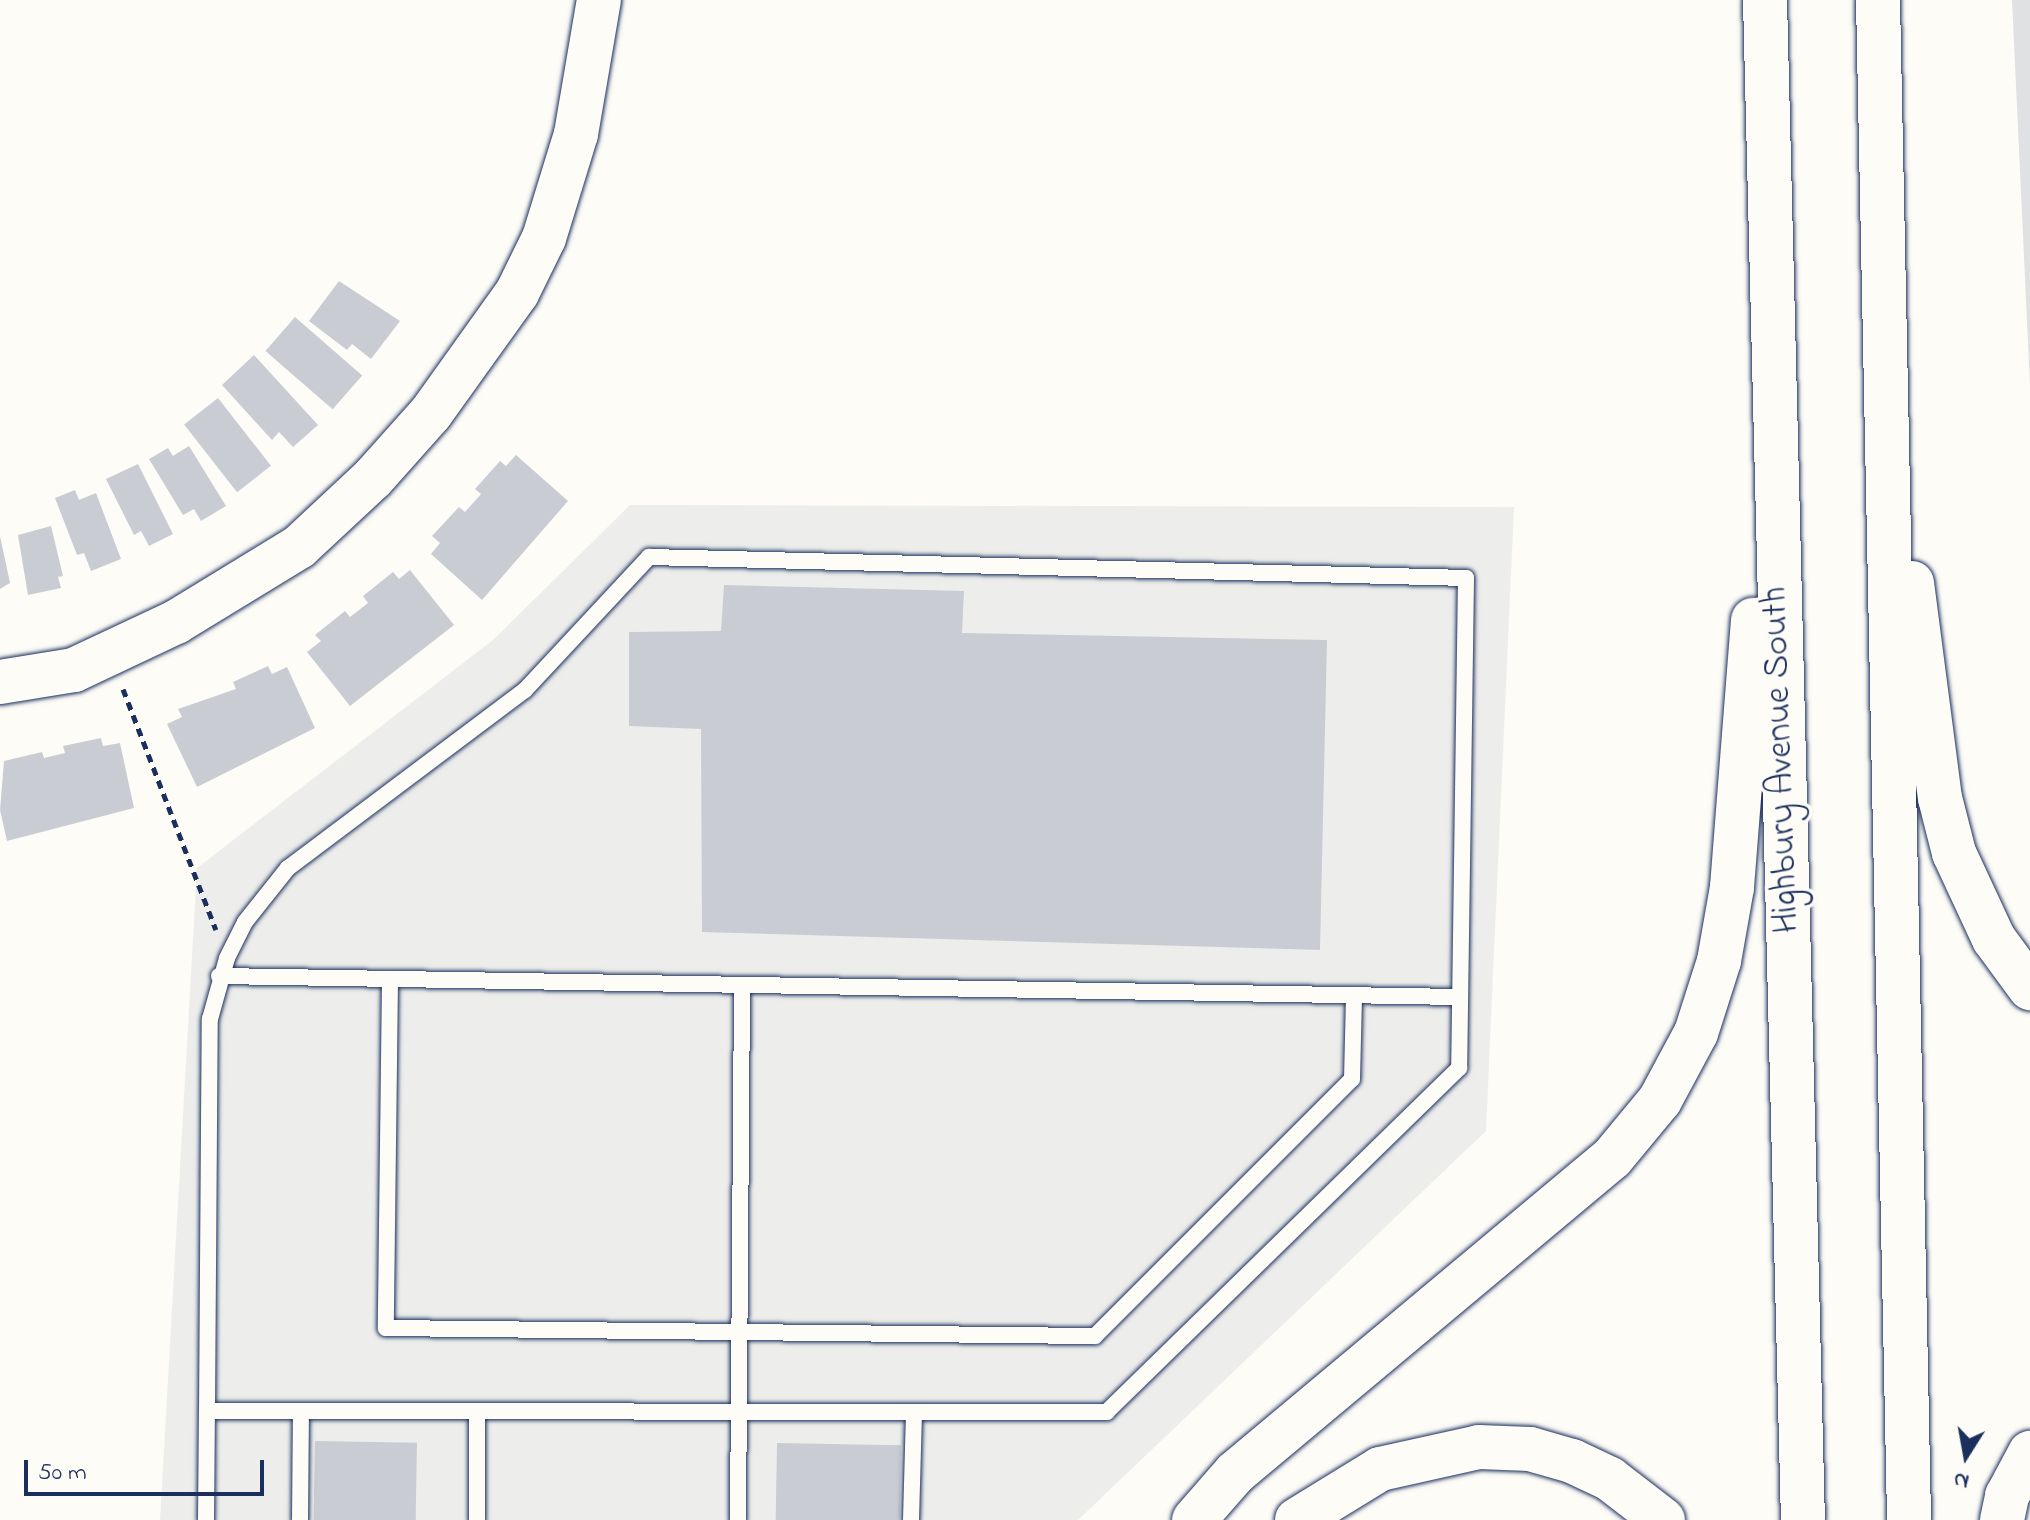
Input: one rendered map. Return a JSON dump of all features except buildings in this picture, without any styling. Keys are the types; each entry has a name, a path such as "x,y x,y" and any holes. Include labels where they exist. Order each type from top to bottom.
{"main road":[{"path":"0,682 74,670 176,622 299,547 373,478 431,413 517,293 544,238 576,134 599,0"},
{"name":"Highbury Avenue South","path":"1765,0 1771,394 1803,1520"},
{"path":"1878,0 1909,1520"},
{"path":"1883,351 1940,798 1954,853 1994,939 2030,988"},
{"path":"1194,1520 1235,1473 1612,1158 1660,1100 1696,1033 1719,961 1732,887 1771,394"},
{"path":"1297,1520 1380,1469 1479,1447 1530,1449 1572,1461 1622,1486 1663,1520"},
{"path":"2002,1520 2007,1496 2030,1453"}],"lane":[{"path":"206,1520 210,1019 219,976 227,958 245,922 288,868 525,690 649,557 1466,578 1459,1068 1107,1412 207,1411"},
{"path":"219,976 1460,997"},
{"path":"390,980 386,1328 1095,1336 1352,1079 1354,996"},
{"path":"738,1520 742,986"},
{"path":"300,1520 301,1411"},
{"path":"477,1411 477,1520"},
{"path":"911,1520 914,1412"}],"path":[{"path":"121,684 227,958"}],"shaded area":[{"path":"2012,0 2030,0 2030,385"},
{"path":"630,505 1514,507 1486,1131 1078,1520 160,1520 197,868 493,640"}]}
